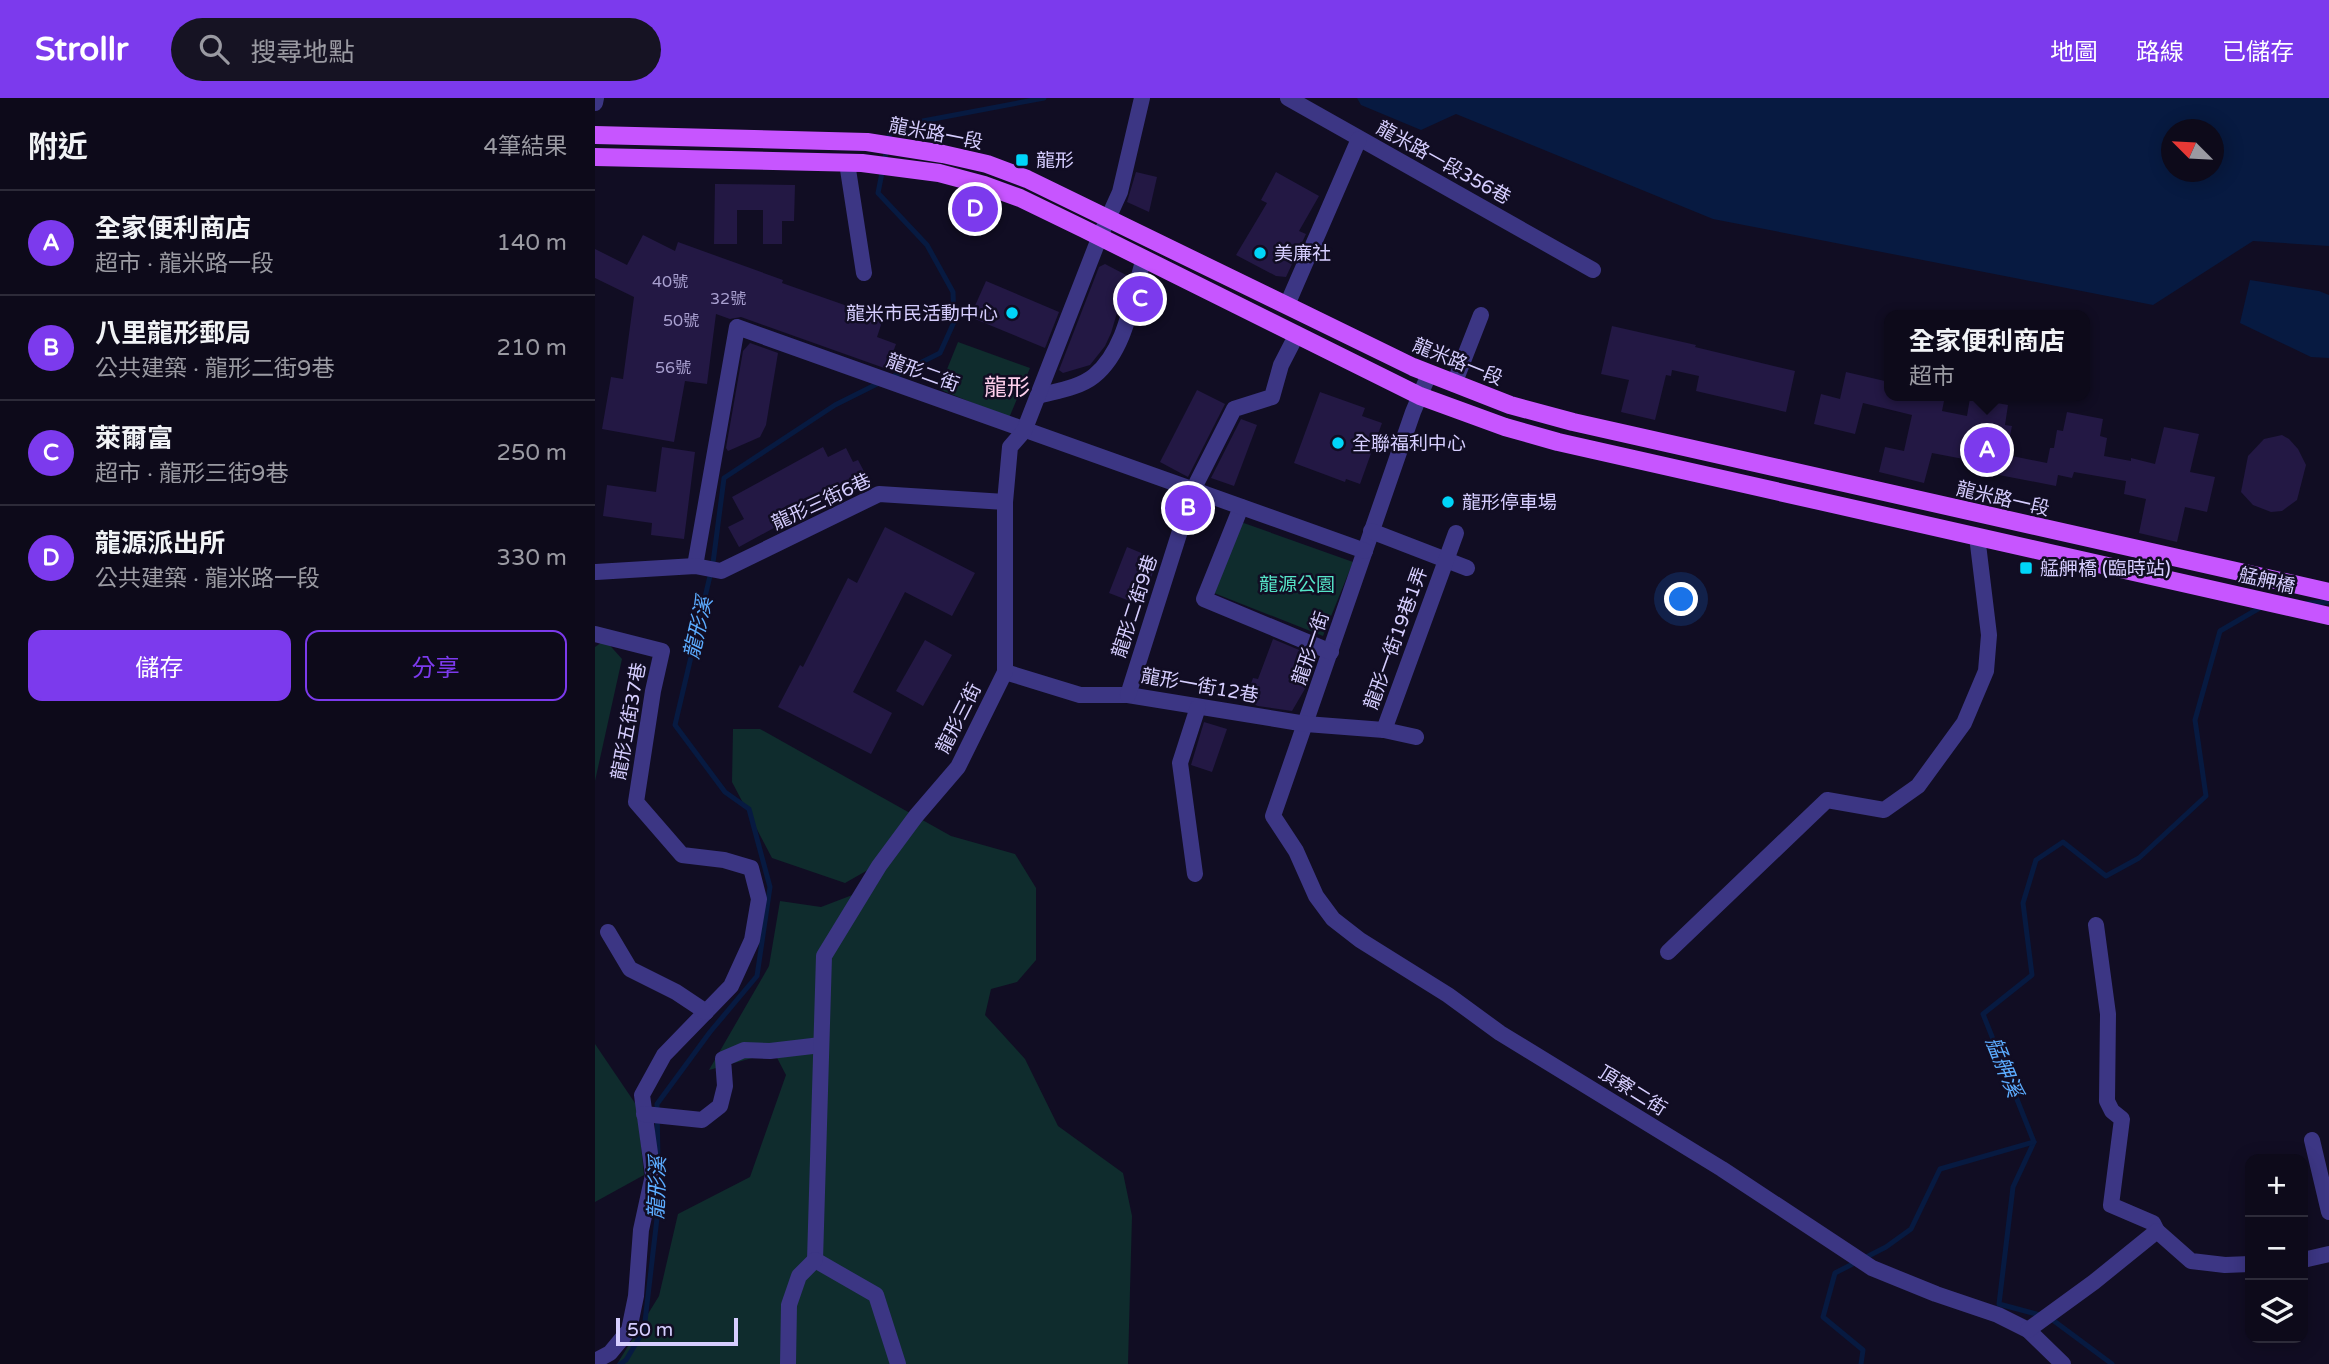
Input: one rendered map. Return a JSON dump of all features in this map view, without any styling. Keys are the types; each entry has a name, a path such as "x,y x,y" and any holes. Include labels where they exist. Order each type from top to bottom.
{"main road":[{"name":"龍米路一段","path":"595,135 867,142 898,145 987,164 1027,178 1429,374 1510,405 1573,422 2329,593"},
{"path":"939,173 943,154"},
{"name":"龍米路一段","path":"595,157 854,163 939,173 984,185 1020,198 1100,236 1420,396 1505,427 1558,442 2196,585"},
{"name":"艋舺橋","path":"2196,585 2329,616"}],"street":[{"path":"595,103 596,98"},
{"name":"龍形三街","path":"815,1260 824,957 879,866 916,816 958,767 1005,672 1005,502 1010,447 1024,431 1100,236 1120,192 1142,98"},
{"path":"1288,98 1359,139"},
{"name":"龍米路一段356巷","path":"1287,305 1359,139 1593,270"},
{"path":"854,163 864,273"},
{"path":"1038,396 1074,386 1093,376 1118,348 1144,258"},
{"path":"1454,384 1481,315"},
{"name":"龍形二街","path":"699,567 737,327 1365,551"},
{"name":"龍形二街9巷","path":"1128,695 1193,490 1234,410 1272,397 1281,365 1297,334"},
{"name":"龍形一街","path":"1273,816 1371,531 1429,374"},
{"name":"龍形三街6巷","path":"595,571 699,567 721,571 880,494 1005,502"},
{"path":"1241,507 1204,598 1331,652"},
{"path":"1371,531 1467,568"},
{"name":"龍形一街19巷1弄","path":"1384,730 1456,533"},
{"path":"1668,952 1826,800 1884,810 1918,786 1964,723 1986,671 1989,635 1977,536"},
{"name":"龍形五街37巷","path":"595,634 662,651 636,802 682,855 724,860 751,868 759,899 753,940 731,986 664,1055 642,1095 653,1175 644,1213 636,1296 629,1330 610,1353 595,1361"},
{"name":"龍形一街12巷","path":"1005,672 1080,695 1128,695 1306,724 1384,730 1416,737"},
{"path":"1195,874 1180,763 1198,707"},
{"name":"頂寮二街","path":"1273,816 1296,851 1316,896 1333,919 1360,940 1448,995 1500,1033 1721,1169 1872,1268 1998,1315 2028,1330 2063,1364"},
{"path":"2096,925 2108,1014 2107,1101 2112,1111 2122,1119 2111,1205 2153,1223 2157,1231 2191,1261 2245,1264"},
{"path":"608,932 630,970 676,992 706,1012"},
{"path":"644,1114 702,1119 720,1106 725,1086 723,1059 744,1050 770,1051 821,1045"},
{"path":"2312,1140 2329,1212"},
{"path":"2028,1330 2094,1282 2157,1231"},
{"path":"2308,1259 2329,1254"},
{"path":"788,1364 789,1305 799,1276 815,1260 876,1295 898,1364"}],"green space":[{"path":"958,342 1030,368 1009,418 939,389"},
{"name":"龍源公園","path":"1238,521 1353,562 1323,636 1214,593"},
{"path":"605,640 622,659 595,781 595,647"},
{"path":"733,729 760,729 951,836 1015,854 1036,888 1036,960 1017,982 991,989 985,1015 1025,1059 1058,1126 1123,1173 1132,1216 1128,1364 617,1364 659,1296 678,1214 750,1177 786,1075 774,1052 709,1070 769,966 780,901 821,907 876,886 889,858 845,883 772,858 732,782"},
{"path":"595,1044 637,1106 644,1175 595,1202"}],"water":[{"path":"1357,98 2329,98 2329,246 2253,241 2153,305 1713,219 1456,114 1421,130 1361,105"},
{"path":"2250,280 2329,295 2329,358 2311,357 2240,323"}],"building":[{"path":"1136,172 1157,177 1149,212 1127,202"},
{"path":"1276,172 1319,196 1299,231 1306,234 1286,277 1276,276 1236,255 1267,203 1261,200"},
{"path":"715,184 795,185 794,221 782,221 782,244 763,244 763,210 737,210 737,244 714,244"},
{"path":"643,235 675,251 678,242 853,308 855,303 880,311 878,317 883,319 877,337 896,344 887,369 741,317 730,319 716,314 707,384 685,381 674,442 602,429 611,377 623,379 634,297 595,278 595,249 627,265"},
{"path":"1105,264 1128,276 1111,333 1105,346 1090,365 1063,373 1059,370 1099,267"},
{"name":"龍米市民活動中心","path":"986,281 1059,312 1045,348 970,317"},
{"path":"1612,326 1795,371 1786,412 1696,391 1699,376 1672,370 1671,376 1666,375 1655,420 1621,412 1629,380 1601,374"},
{"path":"750,343 778,353 766,425 760,437 728,451 726,448 743,351"},
{"path":"1846,372 1884,381 1884,401 1944,401 1942,411 1967,416 1970,401 2008,405 2005,425 2012,426 2009,441 2014,442 2012,456 2047,463 2050,448 2054,448 2057,430 2063,431 2067,412 2103,419 2100,436 2107,438 2104,456 2131,461 2131,458 2155,464 2164,427 2199,434 2190,472 2215,477 2207,512 2185,507 2177,542 2139,533 2146,499 2124,494 2126,481 2074,472 2072,478 2058,475 2056,486 1999,475 2000,466 1932,453 1924,483 1879,472 1885,447 1904,451 1912,415 1863,403 1855,434 1814,424 1821,394 1840,399"},
{"path":"1197,390 1225,404 1188,477 1160,462"},
{"name":"全聯福利中心","path":"1320,392 1365,408 1362,416 1382,423 1360,484 1346,479 1345,482 1294,463"},
{"path":"1241,419 1257,425 1234,486 1211,478"},
{"path":"2282,435 2298,449 2306,465 2297,500 2282,511 2271,512 2253,505 2241,492 2248,456 2264,439"},
{"path":"662,447 695,452 684,539 651,535 652,523 603,516 607,485 656,492"},
{"path":"823,447 828,457 846,448 853,462 858,460 867,477 739,547 728,527 744,519 732,497"},
{"path":"885,527 975,573 952,616 905,592 853,692 892,713 871,754 778,707 800,665 803,667 848,578 857,583"},
{"path":"1127,547 1158,560 1140,605 1109,593"},
{"path":"1273,639 1316,657 1306,687 1292,711 1258,706 1245,701 1253,678 1258,679"},
{"path":"925,640 952,655 923,706 896,691"},
{"path":"1204,722 1227,729 1212,772 1191,765"}],"waterway":[{"name":"龍形溪","path":"890,378 940,353 954,322 953,292 927,245 878,193 891,127 1044,98"},
{"name":"龍形溪","path":"658,1160 657,1104 710,1032 757,976 770,887 749,809 725,792 675,725 713,563 724,478 835,405 881,382"},
{"name":"艋舺溪","path":"2308,603 2329,602"},
{"name":"艋舺溪","path":"1861,1364 1863,1350 1823,1317 1835,1273 1886,1247 1911,1229 1940,1169 2034,1142 1983,1014 2032,975 2023,903 2036,860 2063,842 2106,876 2139,858 2206,796 2195,720 2220,631 2263,606"},
{"path":"2034,1142 2013,1187 1999,1304 2040,1315"},
{"name":"龍形溪","path":"620,1364 626,1360 644,1330 659,1181"},
{"path":"2050,1318 2112,1364"}],"place":[{"name":"龍形","path":"1022,160"},
{"name":"龍源派出所","path":"975,209"},
{"name":"美廉社","path":"1260,253"},
{"name":"萊爾富","path":"1140,299"},
{"name":"龍米市民活動中心","path":"1012,313"},
{"name":"全聯福利中心","path":"1338,443"},
{"name":"全家便利商店","path":"1987,450"},
{"name":"龍形停車場","path":"1448,502"},
{"name":"八里龍形郵局","path":"1188,508"},
{"name":"艋舺橋 (臨時站)","path":"2026,568"}],"district":[{"name":"龍形","path":"1007,387"}]}
